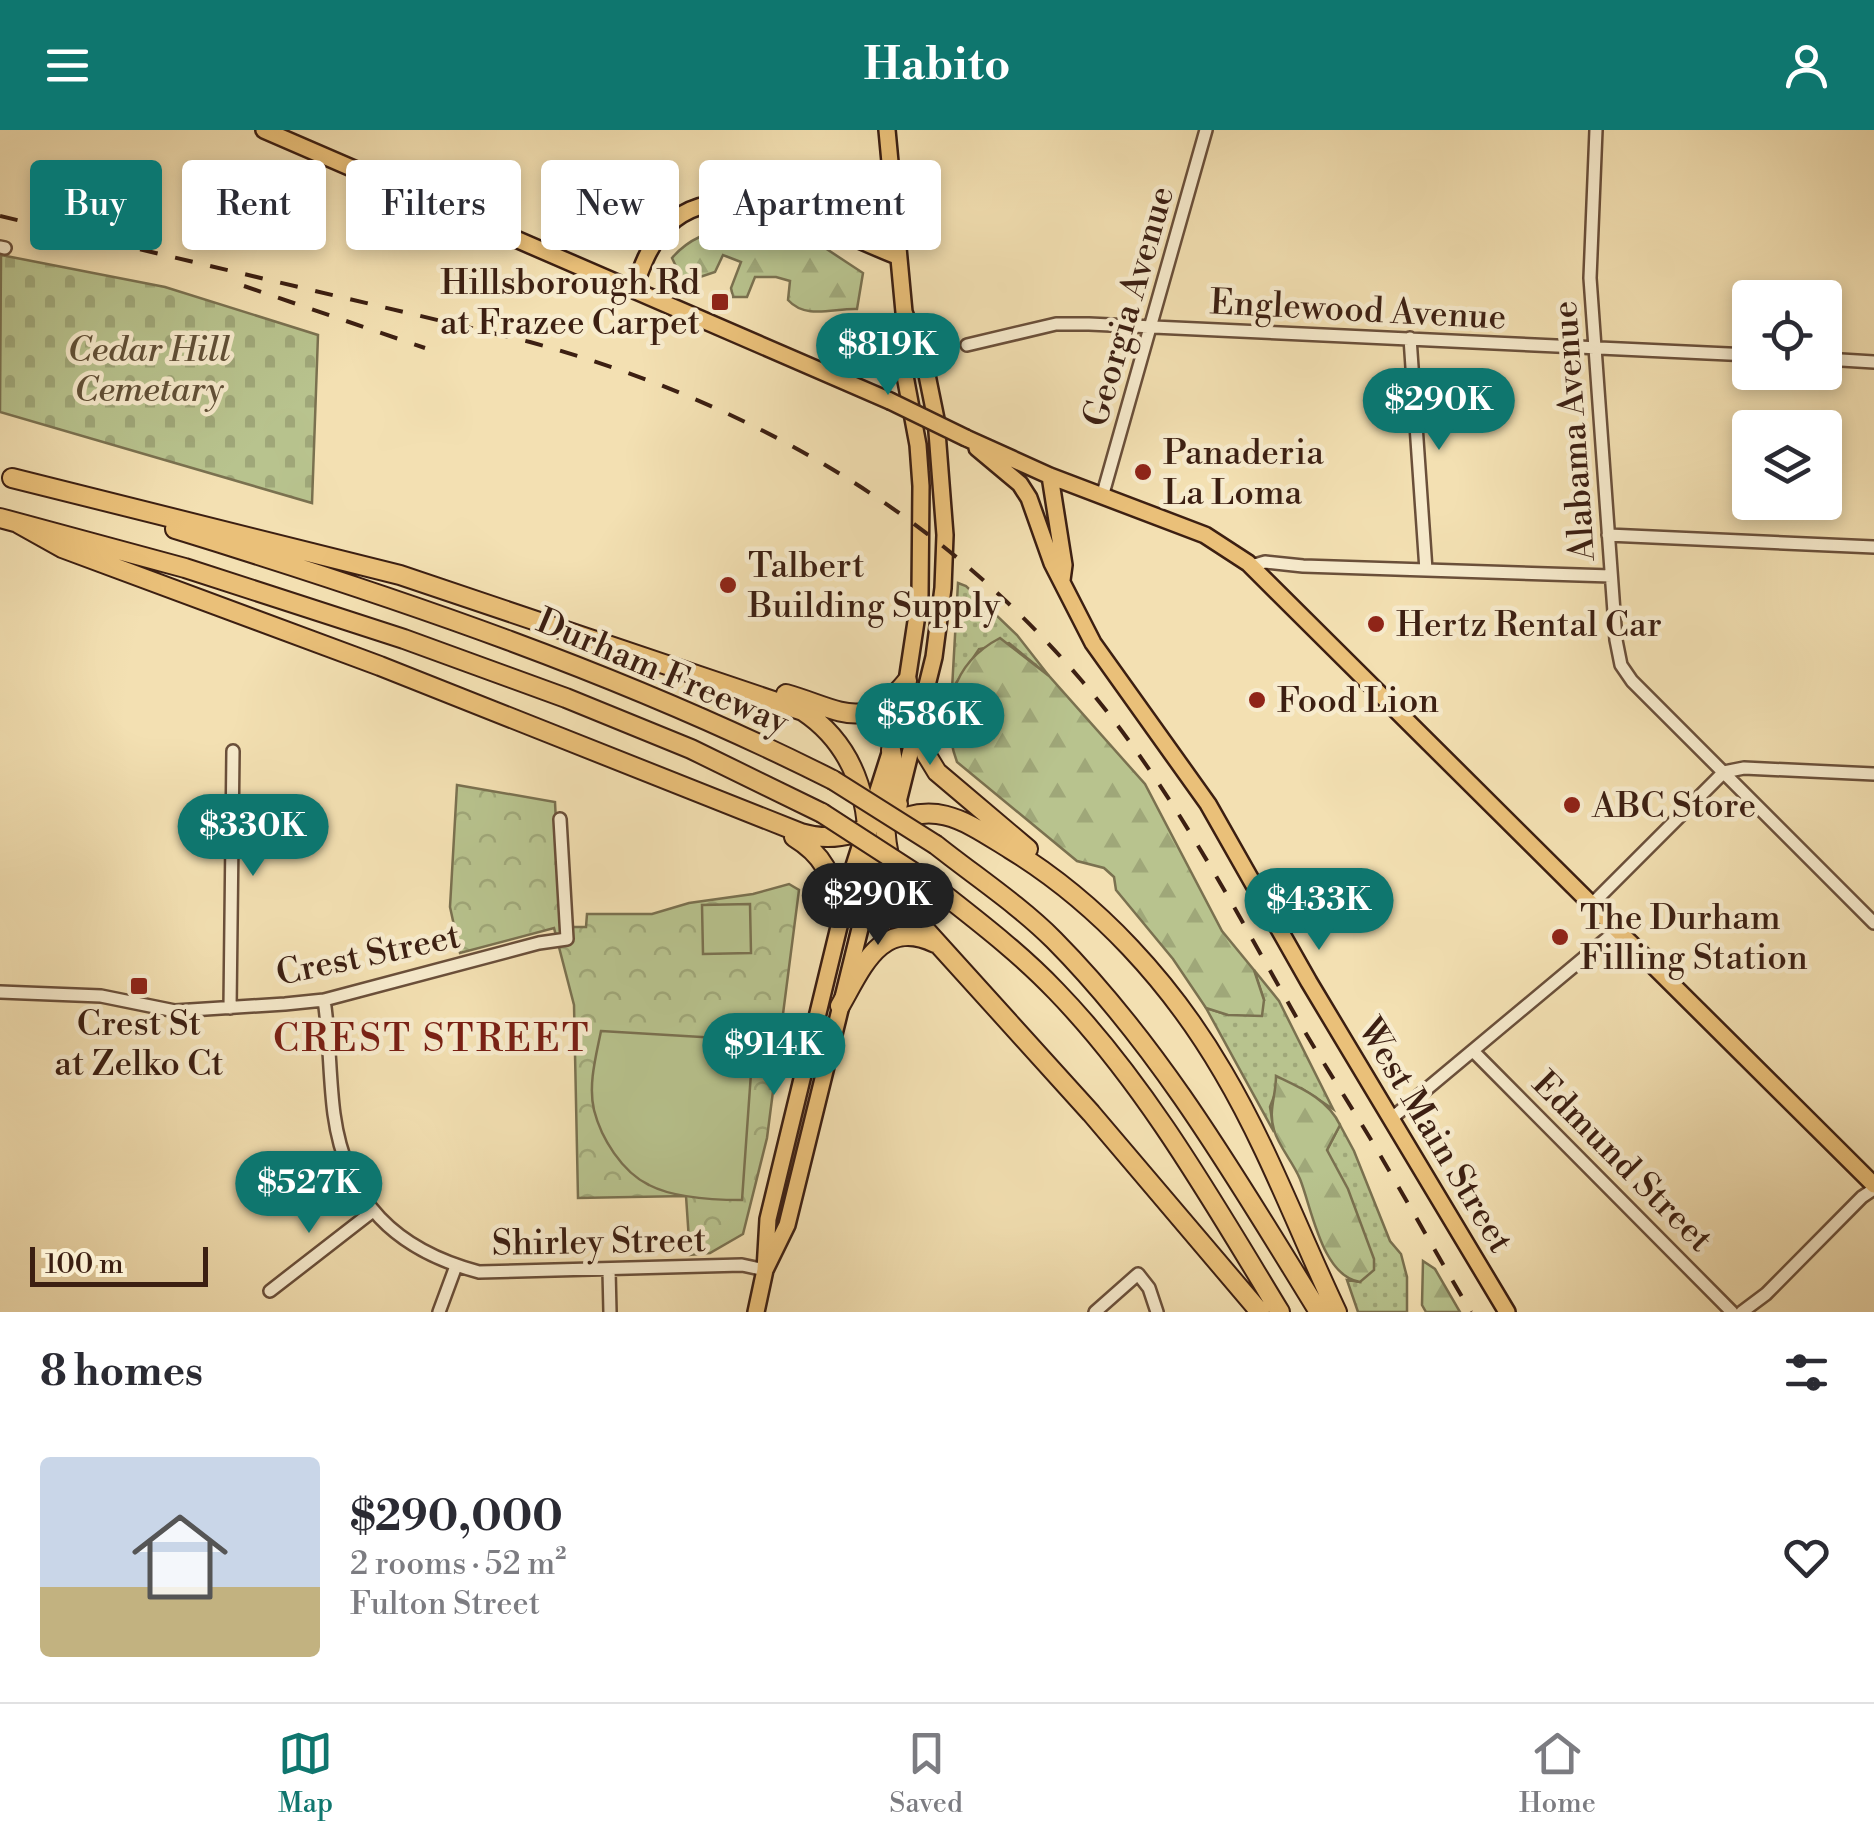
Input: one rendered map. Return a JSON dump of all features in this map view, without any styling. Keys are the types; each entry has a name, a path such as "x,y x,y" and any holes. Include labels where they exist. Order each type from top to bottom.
{"highway":[{"path":"6,476 400,575 803,712 836,738 847,753 904,901 1260,1312"},
{"name":"Durham Freeway","path":"6,476 372,592 690,711 832,780 936,845 1050,936 1135,1034 1200,1122 1318,1312"},
{"path":"9,521 62,548 465,699 783,826 822,838 878,830 915,814 942,814 969,824 1060,881 1087,903 1138,957 1210,1051 1241,1104 1338,1312"},
{"name":"Durham Freeway","path":"9,521 185,568 505,676 691,748 822,813 927,882 1002,941 1076,1013 1182,1156 1280,1312"},
{"path":"717,680 753,684 852,714 867,714 891,701 907,681"},
{"path":"919,720 928,758 947,784 1042,860 1060,881"},
{"path":"870,888 865,883 894,766 891,750"},
{"path":"783,826 818,855 828,870 841,918"},
{"path":"840,1006 882,942 925,938 940,946"}],"main road":[{"path":"264,130 634,288 1050,476 1204,535 1232,550 1462,772 1590,906 1874,1187"},
{"path":"756,1312 765,1270 768,1218 841,918 919,720 944,588 936,419 926,370 904,312 887,130"},
{"path":"634,288 648,254 666,228 683,213 716,202 764,206 896,256"},
{"path":"891,750 907,681 920,595 923,536 918,445 898,344 904,312"},
{"name":"West Main Street","path":"966,438 1020,484 1029,498 1052,564 1093,643 1208,804 1507,1312"},
{"name":"West Main Street","path":"1050,476 1064,565 1062,580"},
{"path":"765,1270 787,1226 870,888"}],"street":[{"name":"Georgia Avenue","path":"1102,496 1206,130"},
{"name":"Alabama Avenue","path":"1596,130 1590,278 1616,640 1626,674 1874,923"},
{"name":"Englewood Avenue","path":"967,345 1056,324 1732,355"},
{"path":"1410,338 1426,570"},
{"path":"1842,360 1874,362"},
{"path":"1608,536 1874,547"},
{"path":"1254,568 1304,566 1611,576"},
{"path":"230,1008 233,751"},
{"path":"1590,906 1724,772 1744,768 1874,774"},
{"name":"Crest Street","path":"0,992 101,996 176,1010 324,1000 567,938 560,819"},
{"path":"1392,1118 1616,931"},
{"name":"Shirley Street","path":"324,1000 338,1136 350,1175 373,1211 410,1245 456,1266 506,1274 742,1265 765,1270"},
{"name":"Edmund Street","path":"1473,1051 1732,1312"},
{"path":"1742,1312 1766,1294 1874,1187"},
{"path":"270,1290 373,1211"},
{"path":"439,1312 456,1266"},
{"path":"609,1270 610,1312"},
{"path":"1094,1312 1138,1274 1149,1288 1157,1312"}],"green space":[{"path":"699,238 699,250 828,250 863,273 857,309 803,310 788,300 790,281 776,277 755,277 747,297 733,297 731,288 741,262 723,255 715,272 697,278 693,272 682,279 672,258"},
{"name":"Cedar Hill Cemetary","path":"1,255 165,287 318,335 312,503 0,412"},
{"path":"958,583 966,586 1017,635 1049,676 1009,643 979,649 952,689"},
{"path":"1000,638 1049,676 1145,784 1222,931 1254,970 1264,1000 1262,1016 1228,1015 1206,1008 1173,959 1116,890 1114,877 1104,868 1077,861 957,762 949,725 954,691 971,661"},
{"path":"457,785 555,802 561,927 586,927 587,914 652,914 789,884 799,890 767,1138 743,1234 710,1253 690,1255 686,1196 578,1198 574,1005 554,928 460,953 450,907"},
{"path":"750,904 751,953 703,954 702,905"},
{"path":"1254,970 1279,1001 1333,1109 1301,1088 1276,1091 1270,1107 1274,1132 1206,1008 1228,1015 1264,1000"},
{"path":"601,1031 741,1036 750,1044 742,1200 670,1193 639,1179 622,1163 602,1132 592,1100"},
{"path":"1276,1076 1321,1101 1340,1125 1327,1150 1348,1189 1374,1259 1374,1270 1360,1282 1336,1268 1327,1255 1300,1179 1276,1136 1272,1116"},
{"path":"1340,1125 1390,1241 1401,1254 1407,1277 1407,1312 1358,1312 1347,1280 1360,1282 1327,1150"},
{"path":"1423,1261 1435,1269 1460,1312 1426,1312 1422,1305"}],"railway":[{"path":"0,216 530,342 610,367 761,430 832,469 900,514 964,563 1025,619 1082,681 1141,757 1218,880 1471,1312"},
{"path":"244,286 425,348"}],"place":[{"name":"Hillsborough Rd at Frazee Carpet","path":"720,302"},
{"name":"Panaderia La Loma","path":"1143,472"},
{"name":"Talbert Building Supply","path":"728,585"},
{"name":"Hertz Rental Car","path":"1376,624"},
{"name":"Food Lion","path":"1257,700"},
{"name":"ABC Store","path":"1572,805"},
{"name":"The Durham Filling Station","path":"1560,937"},
{"name":"Crest St at Zelko Ct","path":"139,986"}],"district":[{"name":"CREST STREET","path":"432,1038"}]}
